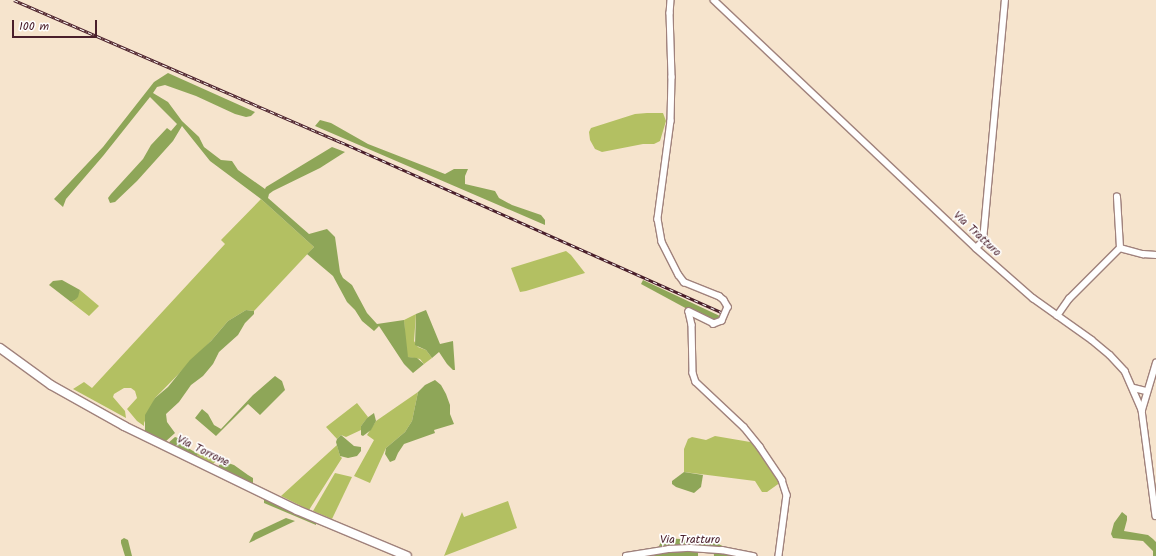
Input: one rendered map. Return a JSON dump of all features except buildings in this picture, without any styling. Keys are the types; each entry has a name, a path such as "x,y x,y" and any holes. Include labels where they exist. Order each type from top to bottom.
{"main road":[{"name":"Via Torrone","path":"0,348 51,385 124,426 297,510 407,556"}],"street":[{"path":"671,0 671,121 658,219 662,242 684,282 719,296 724,300 728,307 722,321 714,324 689,312 692,325 693,373 696,382 744,427 760,447 782,480 787,495 779,556"},
{"name":"Via Tratturo","path":"714,0 976,248 1033,298 1092,340 1110,355 1125,371 1134,388 1142,410 1156,516"},
{"path":"976,248 983,241 1005,0"},
{"path":"1057,316 1069,299 1120,248 1117,198"},
{"path":"1120,248 1143,254 1156,255"},
{"path":"1142,410 1146,391 1156,363"},
{"path":"1134,388 1146,391"},
{"name":"Via Tratturo","path":"626,556 669,549 690,548 722,550 754,556"}],"green space":[{"path":"168,73 255,112 251,116 246,117 235,114 196,96 165,85 157,87 153,93 168,102 182,121 199,137 204,147 221,160 232,161 238,170 265,189 332,147 345,152 320,168 273,191 269,194 268,198 309,234 327,229 335,237 340,272 343,278 352,285 367,313 377,324 404,320 408,357 417,358 424,364 413,373 404,364 379,326 374,331 362,321 355,310 347,302 333,276 307,254 314,247 261,199 210,161 182,126 173,141 137,181 115,202 110,203 108,198 143,159 151,145 167,128 171,131 177,124 150,97 103,156 66,199 63,207 54,199 103,147 154,82"},
{"path":"663,113 666,121 660,141 654,144 643,144 602,152 595,149 590,140 589,132 591,128 635,114"},
{"path":"320,120 331,123 368,144 445,174 454,169 468,169 465,176 465,184 495,191 499,198 512,205 541,215 545,220 545,225 315,126"},
{"path":"261,199 314,247 254,311 246,310 228,321 211,341 155,398 144,426 137,421 127,409 137,398 135,391 131,388 124,388 114,394 113,397 125,411 126,418 73,389 84,382 92,388 225,244 221,240"},
{"path":"566,251 585,273 520,292 511,268"},
{"path":"62,280 80,290 78,297 75,300 71,302 49,285 53,281"},
{"path":"643,280 722,317 715,324 641,284"},
{"path":"80,290 99,306 89,316 71,302 75,300"},
{"path":"246,310 254,311 254,314 245,323 238,335 219,352 213,364 203,376 191,385 179,402 166,414 167,422 175,433 165,442 145,432 145,415 155,398 168,387 190,360 211,341 228,321"},
{"path":"426,310 440,344 453,341 455,370 447,364 439,352 432,358 426,350 415,345 416,314"},
{"path":"416,314 414,341 418,347 426,350 432,358 424,364 420,359 408,357 406,353 404,320"},
{"path":"275,376 282,381 285,390 260,415 248,404 216,436 195,418 202,409 208,414 214,425 221,429 253,395"},
{"path":"435,380 441,385 446,394 450,405 450,414 454,424 434,430 435,433 404,444 395,460 390,462 385,454 386,448 405,432 412,421 418,392 425,385"},
{"path":"418,392 412,421 405,432 386,448 370,483 354,476 374,440 367,435 376,421"},
{"path":"357,403 368,417 361,426 361,430 346,437 341,435 337,439 326,427"},
{"path":"374,413 376,421 371,430 363,436 361,435 361,426 367,418"},
{"path":"341,435 354,446 361,447 361,451 357,456 348,458 340,456 336,442"},
{"path":"715,436 756,443 781,482 767,492 762,492 755,481 684,472 684,449 688,439 692,437 706,440"},
{"path":"175,437 178,438 180,443 198,454 196,458 167,444"},
{"path":"337,445 342,458 309,510 281,496"},
{"path":"198,454 210,455 218,459 211,466 196,458"},
{"path":"225,462 234,465 253,478 253,484 251,485 217,468 220,464"},
{"path":"684,472 703,475 701,487 694,493 676,487 672,484 672,481"},
{"path":"335,473 352,477 332,519 313,511"},
{"path":"264,496 316,520 316,525 264,503"},
{"path":"508,501 517,528 444,556 462,512 464,517"},
{"path":"1122,512 1127,516 1124,531 1148,535 1156,542 1156,556 1153,556 1153,551 1143,541 1113,538 1111,534 1114,523"},
{"path":"286,518 295,521 249,543 254,533"},
{"path":"124,538 128,540 132,556 125,556 121,543 121,540"},
{"path":"668,538 714,542 727,548 731,556 714,556 713,547 698,547 698,556 654,556 662,540"}],"railway":[{"path":"14,0 341,142 721,312"}]}
